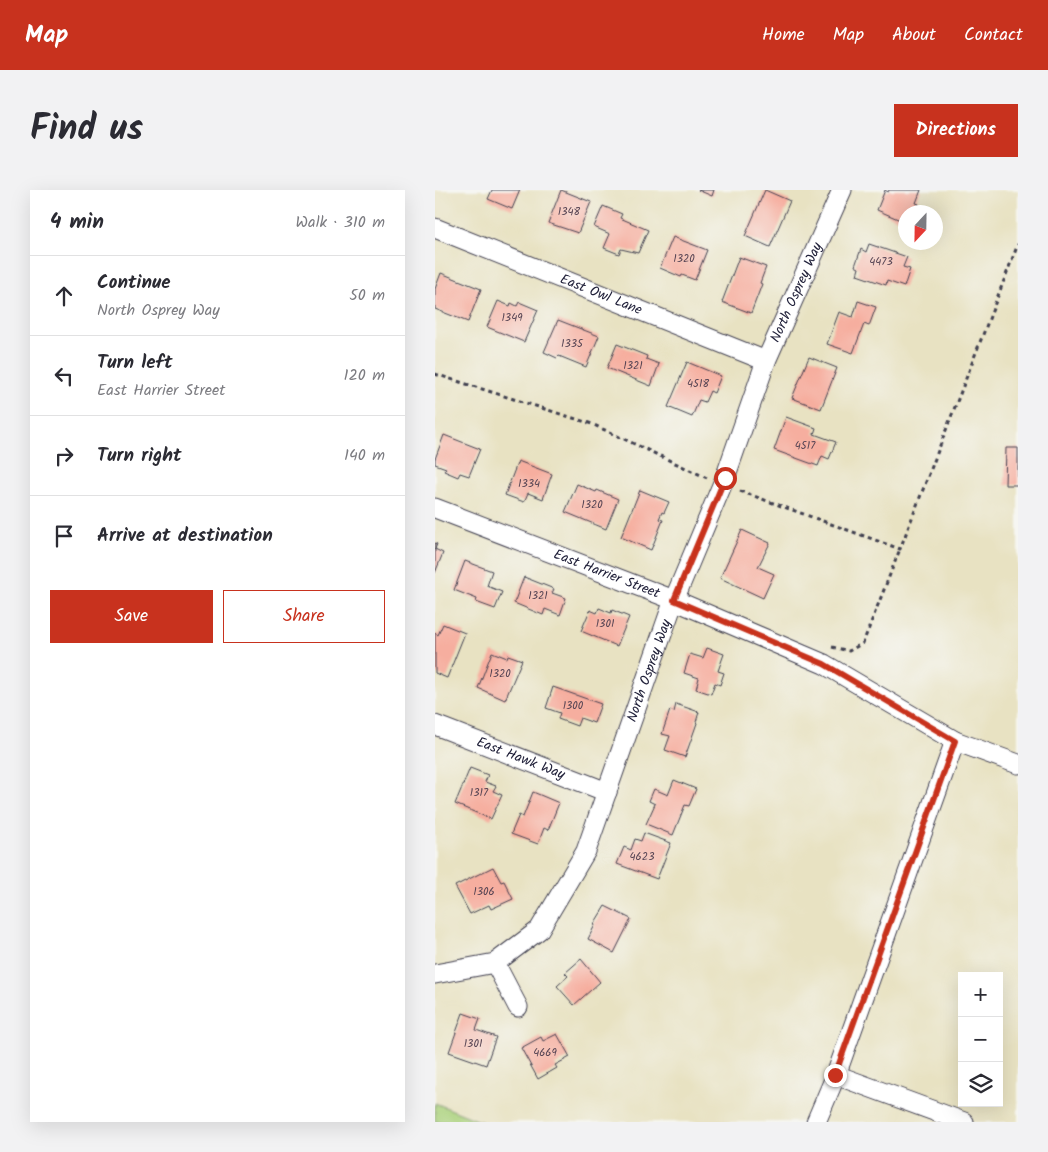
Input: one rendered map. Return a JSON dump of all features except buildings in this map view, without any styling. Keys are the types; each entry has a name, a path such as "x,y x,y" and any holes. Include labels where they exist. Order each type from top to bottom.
{"street":[{"name":"North Osprey Way","path":"495,963 539,930 587,851 674,600 725,478 766,361 842,190"},
{"name":"East Owl Lane","path":"435,228 766,361"},
{"name":"East Harrier Street","path":"435,508 674,600 824,664 955,741 1018,764"},
{"name":"East Hawk Way","path":"435,725 607,792"},
{"path":"816,1122 835,1075 955,741"},
{"path":"435,974 495,963 518,1007"},
{"path":"835,1075 964,1122"}],"path":[{"path":"827,646 849,651 863,643 1018,244"},
{"path":"435,374 592,424 708,478"},
{"path":"740,491 900,549"}],"green space":[{"path":"435,1103 482,1122 435,1122"}],"route":[{"path":"725,478 674,600 824,664 955,741 835,1075"}]}
